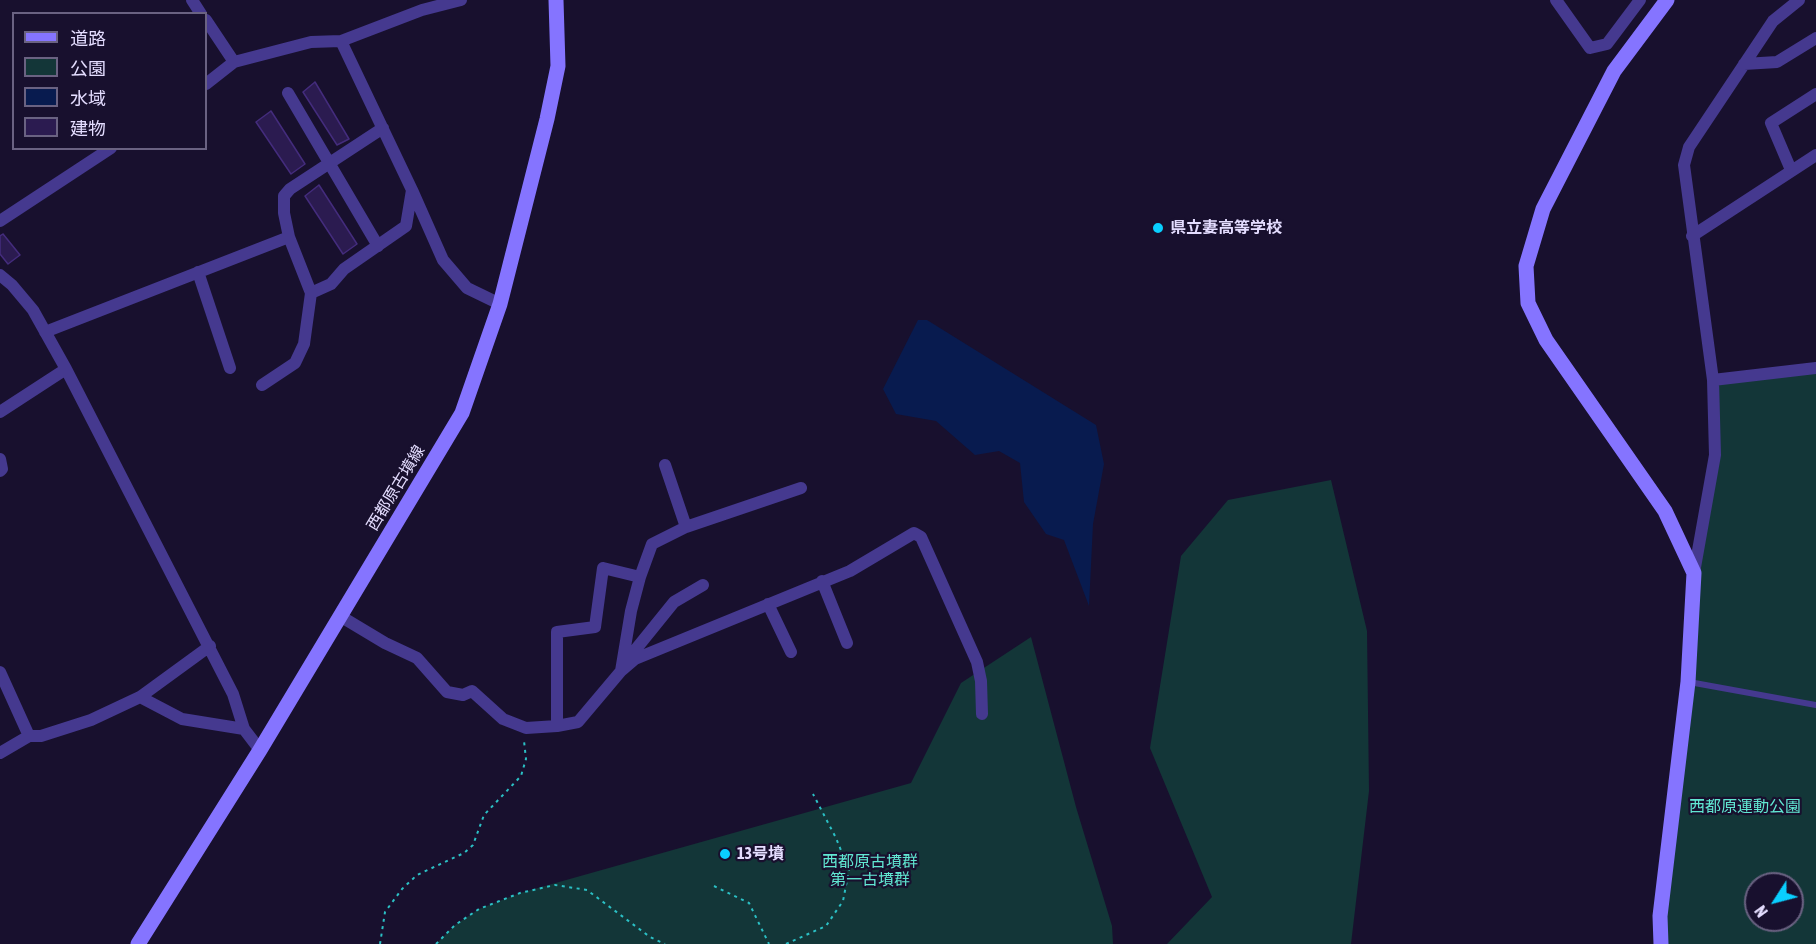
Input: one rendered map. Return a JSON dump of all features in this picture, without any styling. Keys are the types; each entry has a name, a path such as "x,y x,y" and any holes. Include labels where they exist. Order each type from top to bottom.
{"main road":[{"name":"西都原古墳線","path":"138,944 260,750 462,413 500,304 547,120 558,66 556,0"},
{"path":"1660,944 1660,916 1688,682 1694,573 1665,511 1546,340 1528,303 1526,266 1542,209 1614,71 1667,0"}],"street":[{"path":"207,83 234,62 312,42 341,41 422,10 461,0"},
{"path":"1556,0 1590,48 1607,44 1640,0"},
{"path":"1694,573 1715,455 1713,380 1684,165 1689,147 1773,21 1799,0"},
{"path":"207,22 234,62"},
{"path":"1744,64 1777,63 1816,38"},
{"path":"341,41 443,260 467,288 500,304"},
{"path":"288,93 378,246"},
{"path":"1791,170 1771,123 1816,94"},
{"path":"262,385 295,363 304,344 311,293 289,237 284,213 284,196 290,189 383,128"},
{"path":"0,221 108,150"},
{"path":"1692,236 1816,154"},
{"path":"311,293 331,284 344,269 406,226 412,190"},
{"path":"45,332 289,237"},
{"path":"198,272 230,368"},
{"path":"0,275 12,285 33,310 66,369 210,646 233,694 244,729 260,750"},
{"path":"1713,380 1816,368"},
{"path":"0,412 66,369"},
{"path":"0,459 2,469 0,471"},
{"path":"665,465 686,527"},
{"path":"621,671 631,611 652,544 686,527 801,488"},
{"path":"340,616 417,658 447,692 463,695 472,691 503,719 526,728 557,726 578,722 621,671 635,659 850,571 914,533 921,537 977,662 981,681 982,714"},
{"path":"557,726 557,632 595,627 603,568 640,577"},
{"path":"822,581 847,643"},
{"path":"635,659 636,649 674,602 703,585"},
{"path":"768,604 791,652"},
{"path":"0,753 29,736 41,736 91,720 140,697 210,646"},
{"path":"0,672 29,736"},
{"path":"140,697 182,719 244,729"}],"lane":[{"path":"1688,682 1816,705"}],"path":[{"path":"380,944 385,912 402,889 417,875 464,853 473,845 484,815 521,776 526,759 523,747 526,728"},
{"path":"786,944 826,926 843,901 849,870 836,838 813,794"},
{"path":"436,944 454,925 479,909 520,893 555,885 587,890 650,938 665,944"},
{"path":"714,886 749,903 769,944"}],"green space":[{"name":"西都原運動公園","path":"1816,368 1816,944 1661,944 1694,573 1715,455 1713,380"},
{"path":"1331,480 1367,631 1369,791 1351,944 1167,944 1212,897 1150,748 1181,556 1228,500"},
{"name":"西都原古墳群 第一古墳群","path":"1031,637 1076,807 1112,926 1113,944 436,944 455,925 479,909 520,893 911,783 961,683"}],"water":[{"path":"918,320 927,320 1096,425 1104,464 1093,524 1089,606 1064,540 1046,534 1024,502 1020,463 999,451 975,455 936,421 896,414 883,389"}],"building":[{"path":"315,82 349,139 337,145 303,92"},
{"path":"271,111 305,164 291,174 256,122"},
{"path":"319,185 357,244 343,254 305,196"},
{"path":"3,234 20,255 8,264 0,254 0,236"}],"place":[{"name":"県立妻高等学校","path":"1158,228"},
{"name":"13号墳","path":"725,854"}]}
